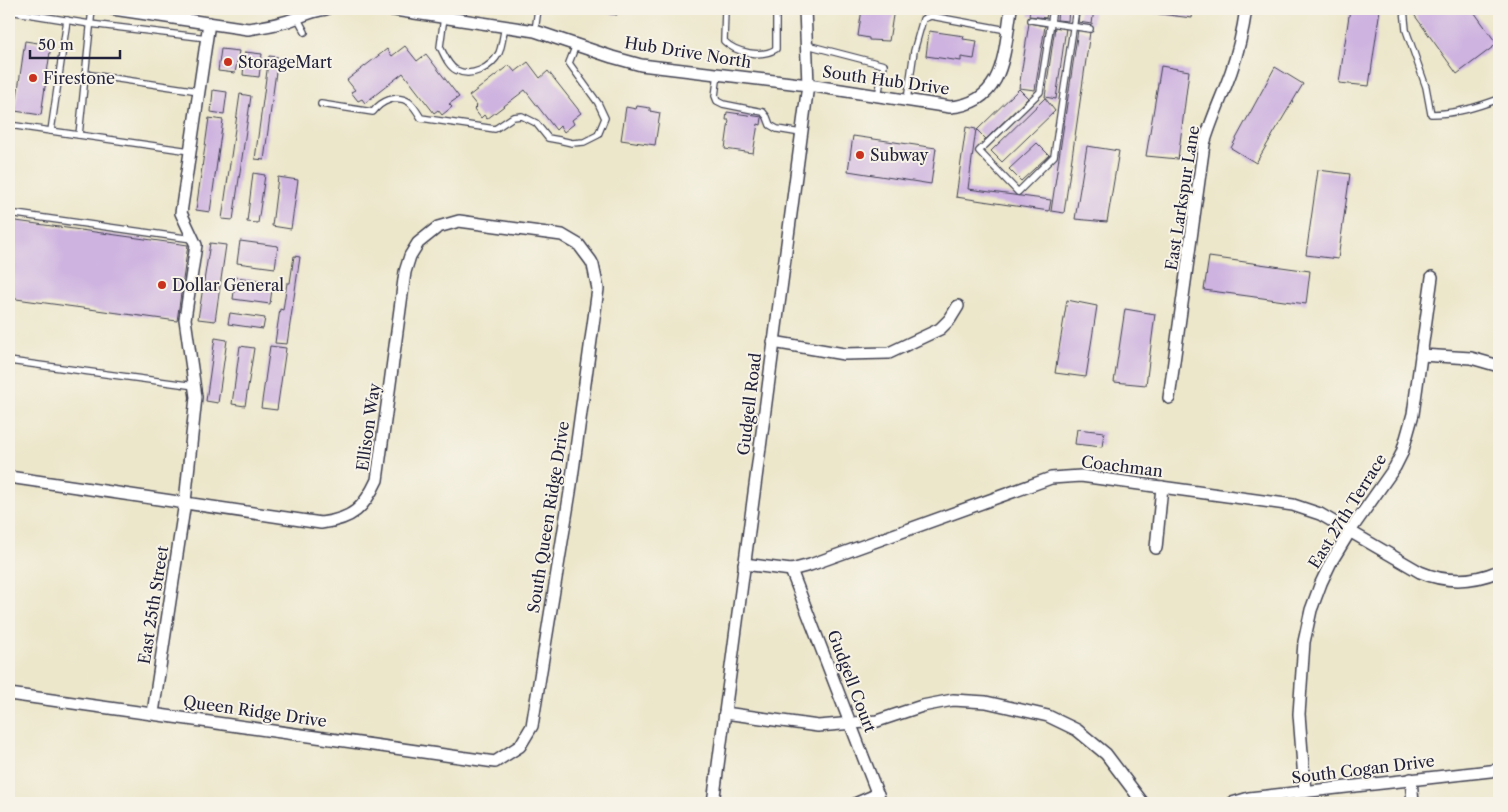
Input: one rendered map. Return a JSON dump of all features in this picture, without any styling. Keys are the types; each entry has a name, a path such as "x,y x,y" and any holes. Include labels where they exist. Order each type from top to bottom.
{"street":[{"path":"113,9 248,29 270,26 312,10 326,9"},
{"name":"Hub Drive North","path":"388,9 535,31 641,65 808,85"},
{"name":"Gudgell Road","path":"713,803 808,85 805,9"},
{"name":"South Hub Drive","path":"808,85 950,107 962,106 976,101 995,83 1002,63 1010,9"},
{"name":"East Larkspur Lane","path":"1169,398 1204,144 1210,122 1231,72 1244,26 1246,9"},
{"path":"193,239 182,213 209,23"},
{"name":"Ellison Way","path":"9,477 321,524 336,521 355,512 369,498 377,480 405,272 410,256 418,243 438,227 458,221 562,234 579,245 591,261"},
{"name":"East 25th Street","path":"153,713 185,502 196,397 185,319 196,245 193,239"},
{"name":"South Queen Ridge Drive","path":"496,762 520,746 532,726 570,492 598,288 591,261"},
{"name":"East 27th Terrace","path":"1305,792 1299,714 1304,642 1311,610 1331,562 1350,531 1396,467 1402,453 1413,414 1432,277"},
{"path":"774,342 844,354 889,353 940,329 950,319 958,306"},
{"path":"1421,354 1471,358 1499,366"},
{"name":"Coachman","path":"744,564 792,570 810,566 1051,478 1082,476 1293,505 1320,514 1431,577 1456,581 1495,572"},
{"path":"1156,548 1162,487"},
{"name":"Gudgell Court","path":"792,570 880,799"},
{"name":"Queen Ridge Drive","path":"9,694 496,762"},
{"path":"725,713 818,726 877,721 922,706 954,700 986,702 1048,716 1076,730 1106,754 1143,803"},
{"name":"South Cogan Drive","path":"1232,803 1249,798 1499,770"},
{"path":"1411,779 1413,803"},
{"path":"857,803 880,799"}],"lane":[{"path":"79,135 92,9"},
{"path":"535,31 538,9"},
{"path":"724,9 724,42 728,46 740,50 760,54 770,53 776,49 776,9"},
{"path":"1053,9 1040,92 980,151 1018,192 1054,156 1076,9"},
{"path":"1404,9 1406,30 1426,87 1431,114 1446,114 1474,108 1499,99"},
{"path":"9,11 90,24 207,38"},
{"path":"907,100 914,51 923,18 931,16 1007,30"},
{"path":"297,17 305,32"},
{"path":"444,17 440,48 456,70 472,73 483,70 493,62 499,53 505,26"},
{"path":"51,131 67,20"},
{"path":"1031,20 1090,29"},
{"path":"320,104 373,112 382,103 391,99 400,99 409,102 421,118 495,129 513,117 522,116 536,123 548,138 572,143 584,142 598,135 605,118 598,103 569,63 576,45"},
{"path":"807,45 884,65 878,96"},
{"path":"85,74 199,90"},
{"path":"718,74 715,96 717,101 723,104 763,112 770,125 777,130 802,133"},
{"path":"9,125 190,151"},
{"path":"9,213 193,239"},
{"path":"9,361 195,386"}],"building":[{"path":"583,9 618,9 617,15"},
{"path":"862,9 894,9 889,41 869,40 869,38 858,36"},
{"path":"1030,9 1048,9 1046,18 1029,16"},
{"path":"1058,9 1069,9 1068,21 1057,20"},
{"path":"1080,9 1094,9 1092,24 1078,22"},
{"path":"1120,9 1193,9 1192,18"},
{"path":"1350,9 1380,9 1369,86 1339,83"},
{"path":"1410,9 1472,9 1497,44 1457,74"},
{"path":"1029,23 1045,26 1035,90 1019,88"},
{"path":"1055,27 1066,28 1056,99 1045,97"},
{"path":"1078,30 1090,32 1064,213 1051,211"},
{"path":"929,31 964,36 963,39 977,41 974,59 961,57 961,61 926,56"},
{"path":"25,41 51,45 41,115 15,111"},
{"path":"405,46 417,61 426,54 459,97 449,104 452,107 442,115 438,110 434,113 403,73 365,103 362,99 358,101 351,92 355,90 347,80 387,49 392,56"},
{"path":"221,49 239,51 235,73 218,71"},
{"path":"245,52 262,54 259,77 243,75"},
{"path":"269,56 278,57 264,160 255,159"},
{"path":"528,62 540,78 548,71 581,113 572,120 574,124 564,132 560,126 556,130 525,90 487,119 484,115 481,118 474,109 477,106 469,96 509,65 515,72"},
{"path":"1161,66 1189,71 1178,159 1146,156"},
{"path":"1275,67 1303,84 1256,163 1231,148"},
{"path":"1019,89 1028,98 986,139 977,130"},
{"path":"213,90 227,92 224,114 211,112"},
{"path":"240,94 251,96 233,220 222,219"},
{"path":"1045,98 1055,111 1002,162 991,151"},
{"path":"637,106 650,108 650,111 660,113 655,145 621,140 626,107 636,109"},
{"path":"727,112 762,117 761,125 758,124 753,153 725,149 729,120 726,120"},
{"path":"209,118 223,120 210,212 196,210"},
{"path":"966,127 976,129 968,189 1051,200 1049,211 956,197"},
{"path":"853,136 936,148 931,184 848,171"},
{"path":"1037,143 1049,155 1021,181 1009,169"},
{"path":"1087,146 1119,151 1107,222 1075,219"},
{"path":"1318,170 1350,174 1338,259 1306,255"},
{"path":"253,173 265,175 258,223 247,222"},
{"path":"278,177 298,180 291,229 272,226"},
{"path":"9,220 188,245 177,321 9,298"},
{"path":"240,241 278,246 275,268 237,263"},
{"path":"210,243 226,245 215,321 198,319"},
{"path":"294,256 300,257 287,344 275,343 280,309 283,310"},
{"path":"1209,257 1310,271 1306,304 1204,290"},
{"path":"236,277 273,282 270,304 233,299"},
{"path":"1067,300 1097,306 1086,377 1055,373"},
{"path":"1125,309 1155,314 1146,385 1114,382"},
{"path":"230,313 265,318 263,329 228,324"},
{"path":"215,338 227,340 218,403 206,401"},
{"path":"240,346 254,348 245,406 232,404"},
{"path":"270,346 286,348 277,410 261,408"},
{"path":"1077,429 1104,432 1102,447 1075,444"}],"place":[{"name":"StorageMart","path":"228,62"},
{"name":"Firestone","path":"33,78"},
{"name":"Subway","path":"860,155"},
{"name":"Dollar General","path":"162,285"}]}
